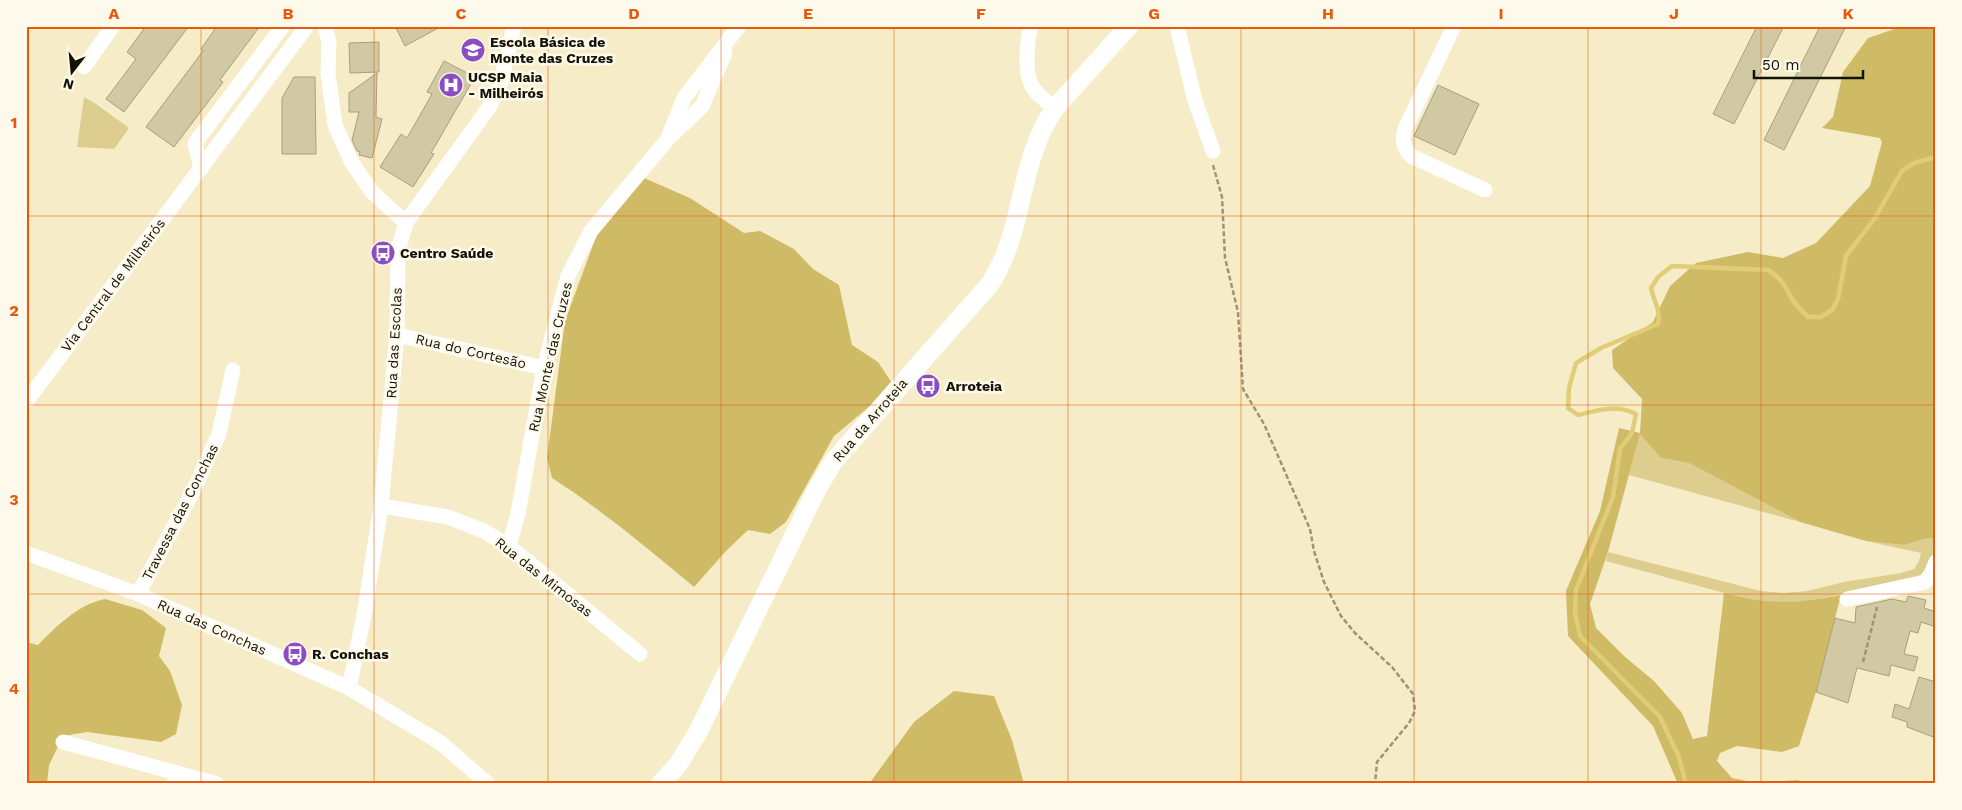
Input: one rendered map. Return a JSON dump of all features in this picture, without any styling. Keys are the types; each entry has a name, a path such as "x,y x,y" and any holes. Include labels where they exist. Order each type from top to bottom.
{"main road":[{"name":"Rua da Arroteia","path":"660,784 677,766 697,734 816,491 833,462 990,284 1006,254 1034,151 1047,119 1129,26"}],"street":[{"path":"84,67 113,26"},
{"path":"200,169 195,143 284,26"},
{"name":"Via Central de Milheirós","path":"26,402 307,26"},
{"path":"325,26 329,42 328,73 335,125 350,161 372,192 406,223"},
{"name":"Rua das Escolas","path":"349,688 364,615 381,506 397,335 398,250 406,223 490,106 502,82 514,26"},
{"path":"1031,26 1027,44 1029,79 1037,94 1055,108"},
{"path":"1177,26 1195,100 1213,151"},
{"path":"1454,26 1402,139 1404,149 1411,156 1485,190"},
{"name":"Rua Monte das Cruzes","path":"509,546 518,514 544,368 568,276 578,254 592,231 667,140 684,98 736,29"},
{"name":"Rua do Cortesão","path":"397,335 544,368"},
{"name":"Travessa das Conchas","path":"138,594 194,489 219,434 233,370"},
{"name":"Rua das Mimosas","path":"381,506 448,517 484,531 509,546 640,654"},
{"name":"Rua das Conchas","path":"26,553 138,594 349,688 441,742 488,784"},
{"path":"1847,599 1925,582 1936,562"},
{"path":"63,742 175,778 217,784"}],"path":[{"path":"1213,151 1212,161 1222,197 1225,258 1238,312 1243,389 1268,432 1310,529 1314,551 1324,582 1341,616 1392,667 1413,694 1416,712 1377,762 1375,784"},
{"path":"1863,662 1881,591"}],"shaded area":[{"path":"1903,26 1936,26 1936,538 1924,539 1904,545 1866,541 1800,522 1689,463 1661,458 1640,434 1608,552 1590,604 1596,628 1624,656 1654,681 1682,713 1693,739 1707,736 1724,593 1755,600 1782,602 1841,595 1816,692 1799,746 1782,752 1737,746 1720,753 1717,761 1732,778 1757,783 1798,780 1804,784 1678,784 1653,726 1568,636 1566,591 1600,511 1619,428 1640,433 1642,399 1613,368 1612,350 1653,322 1670,286 1696,263 1748,252 1783,258 1816,243 1870,186 1882,142 1880,138 1822,128 1833,117 1843,72 1868,38"},
{"path":"84,97 129,128 114,149 77,147"},
{"path":"644,178 690,198 744,233 760,231 794,249 813,269 839,285 852,345 878,362 894,386 834,436 786,522 770,534 748,530 726,551 694,587 607,517 552,478 547,458 565,321 600,226"},
{"path":"1640,433 1661,458 1689,463 1800,522 1629,475"},
{"path":"1936,538 1931,560 1918,578 1809,601 1775,603 1743,598 1606,561 1608,552 1761,591 1783,593 1807,591 1914,569 1921,553 1866,541 1904,545 1924,539"},
{"path":"105,599 142,610 166,628 159,656 170,671 182,705 176,734 161,742 87,732 63,736 49,765 47,784 26,784 26,642 38,645 77,611"},
{"path":"954,691 994,696 1012,740 1024,784 869,784 914,722"}],"building":[{"path":"146,26 189,26 124,112 106,99 136,59 127,52"},
{"path":"217,26 260,26 220,80 223,82 174,147 146,127 203,51 201,49"},
{"path":"395,26 442,26 405,46"},
{"path":"1757,26 1784,26 1734,124 1713,114"},
{"path":"1820,26 1846,26 1784,150 1764,140"},
{"path":"379,42 379,72 350,73 349,43"},
{"path":"444,61 475,77 431,153 434,154 413,187 380,167 401,134 407,138 432,94 427,92"},
{"path":"377,73 376,117 382,119 372,158 359,155 360,152 357,151 352,140 359,112 349,112 349,93"},
{"path":"294,77 315,77 316,154 282,154 282,98"},
{"path":"1438,85 1479,104 1455,155 1414,136"},
{"path":"1908,596 1926,600 1924,608 1936,612 1936,627 1921,622 1918,633 1910,631 1904,654 1918,657 1914,671 1891,665 1889,676 1857,668 1848,703 1816,692 1835,618 1855,623 1856,607 1892,599 1906,602"},
{"path":"1919,677 1936,682 1936,738 1907,727 1907,722 1892,717 1895,704 1909,709"}],"waterway":[{"path":"1686,784 1679,757 1660,717 1580,636 1575,613 1576,590 1613,497 1620,449 1632,433 1636,414 1622,409 1615,409 1578,415 1568,408 1569,388 1576,363 1601,348 1658,324 1658,310 1651,288 1658,277 1672,266 1768,270 1781,281 1794,302 1808,317 1821,317 1832,310 1838,299 1846,256 1875,218 1902,171 1914,163 1936,157"}],"place":[{"name":"Escola Básica de Monte das Cruzes","path":"473,50"},
{"name":"UCSP Maia - Milheirós","path":"451,85"},
{"name":"Centro Saúde","path":"383,253"},
{"name":"Arroteia","path":"928,386"},
{"name":"R. Conchas","path":"295,654"}]}
